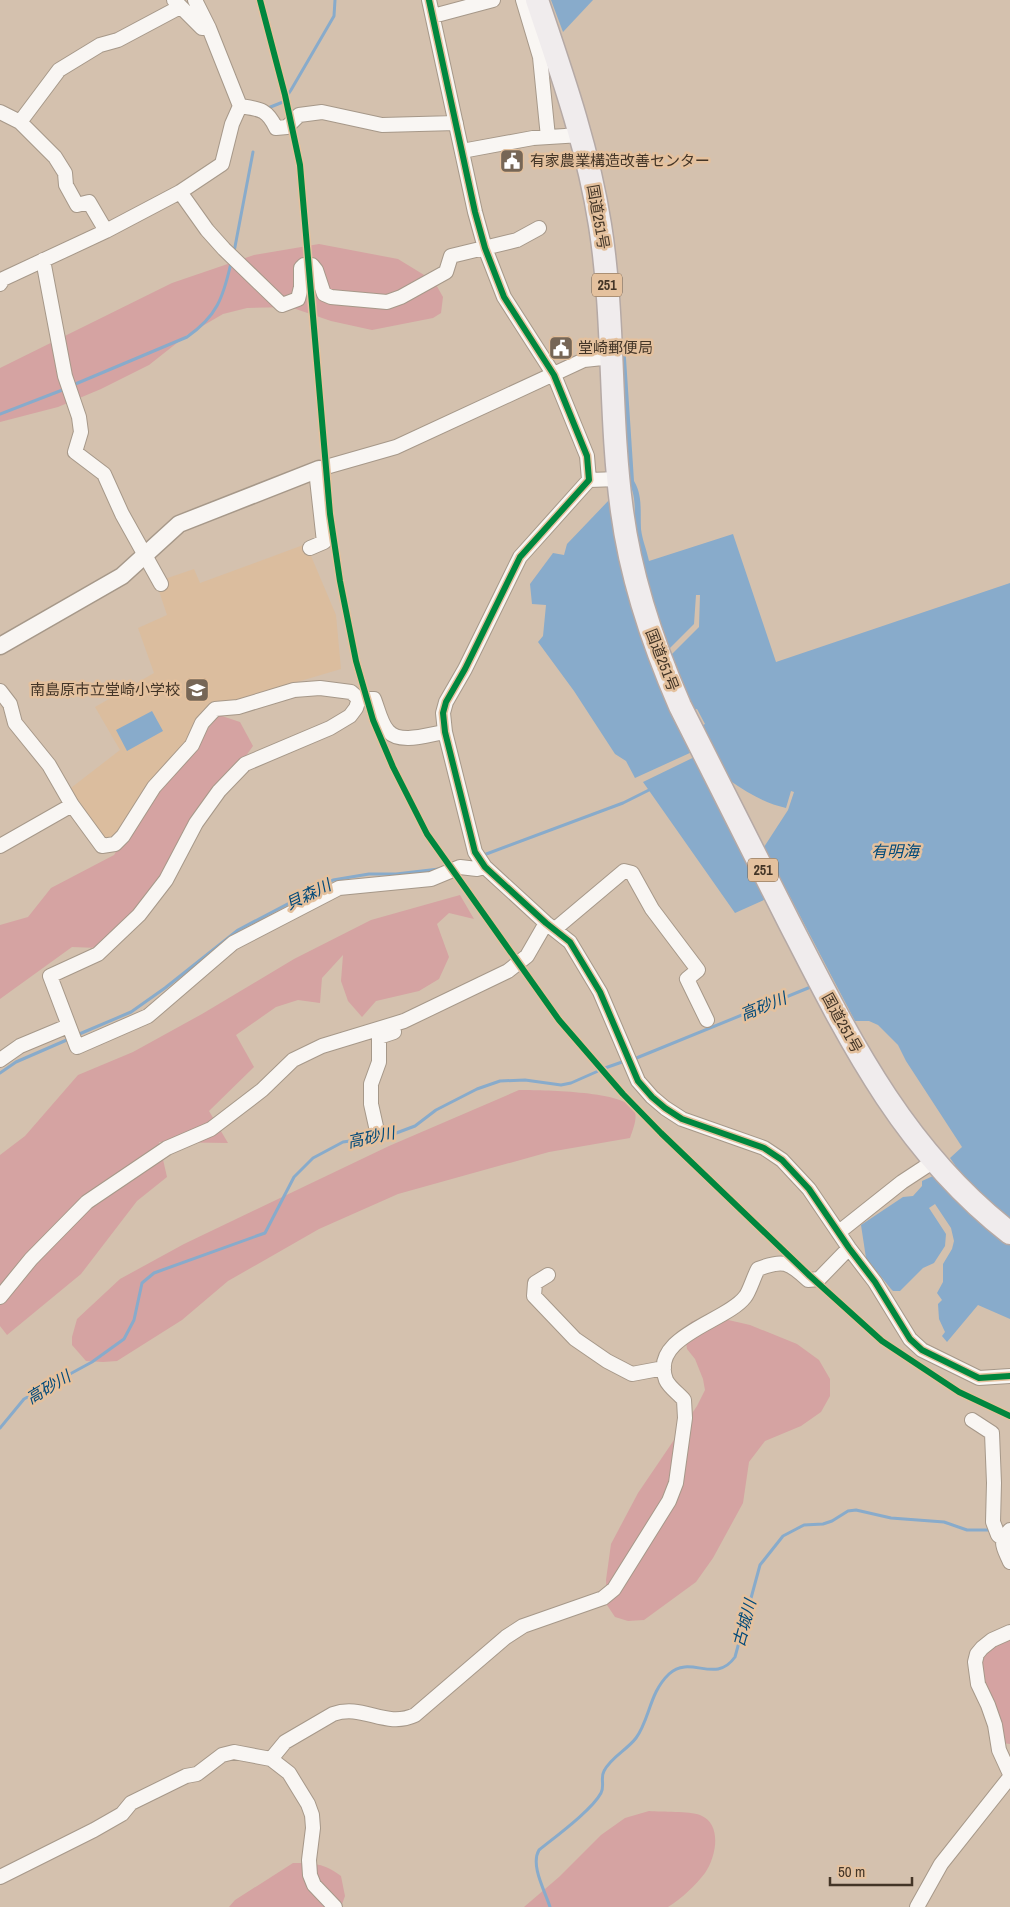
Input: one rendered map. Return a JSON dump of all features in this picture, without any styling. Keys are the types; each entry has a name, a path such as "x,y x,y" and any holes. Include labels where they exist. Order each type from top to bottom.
{"highway":[{"name":"国道251号","path":"537,0 581,135 600,225 605,264 619,479 625,534 643,611 665,673 829,1000 849,1038 883,1094 938,1166 1010,1233"}],"street":[{"path":"0,284 4,279 180,192 222,164 232,124 240,106 209,28 195,0"},
{"path":"429,0 474,212 485,248 504,297 554,374 587,456 589,480"},
{"path":"432,16 493,0"},
{"path":"523,0 540,57 548,137"},
{"path":"20,122 59,70 100,45 118,40 177,3 202,28 209,28"},
{"path":"240,106 258,109 270,115 276,128 287,127 300,115 322,112 382,125 456,123"},
{"path":"0,112 20,122 55,156 65,173 66,185 77,205 89,202 106,230"},
{"path":"462,151 514,141 581,135"},
{"path":"180,192 207,230 282,305 298,298 301,287 301,268 304,265 312,265 316,270 324,294 331,297 387,302 402,297 446,272 451,256 517,240 539,228"},
{"path":"43,260 69,386 79,417 81,432 75,452 104,474 122,514 161,584"},
{"path":"0,646 122,576 179,524 318,469 396,446 584,360 612,357"},
{"path":"310,548 324,542 318,469"},
{"path":"619,479 589,480 520,557 446,702 442,713 445,732 469,833 482,862 550,926 570,942 600,992 638,1081 652,1097 665,1108 696,1125 764,1148 782,1160 810,1189 849,1248 875,1282 910,1339 922,1350 978,1378 1010,1376"},
{"path":"0,691 10,704 14,722 49,765 72,806 102,846 115,844 123,836 154,787 192,745 202,723 215,710 238,707 294,690 320,688 351,692 359,699 374,699 387,731 392,735 407,738 445,732"},
{"path":"359,699 356,708 350,716 330,728 245,764 219,790 196,823 166,880 139,915 98,954 50,976 77,1047 148,1016 233,942 339,888 431,878 460,867 477,869 482,862"},
{"path":"0,846 72,806"},
{"path":"0,1297 31,1259 87,1202 167,1148 212,1129 262,1090 293,1060 322,1046 404,1021 508,971 527,956 550,926 624,871 632,873 652,909 698,970 687,979 707,1020"},
{"path":"377,1131 371,1104 371,1084 380,1062 379,1037 399,1030 404,1021"},
{"path":"0,1060 20,1046 71,1033"},
{"path":"839,1232 902,1182 938,1166"},
{"path":"271,1759 285,1742 342,1710 360,1711 388,1720 407,1719 415,1715 506,1638 523,1626 603,1598 614,1589 670,1501 676,1483 685,1418 684,1400 667,1381 664,1368 666,1356 682,1338 746,1297 758,1269 772,1264 783,1263 794,1267 808,1280 819,1279 849,1248"},
{"path":"548,1275 536,1283 534,1296 575,1339 607,1362 632,1374 664,1368"},
{"path":"972,1420 992,1433 1002,1543 1010,1562"},
{"path":"918,1907 941,1864 1010,1776 999,1750 995,1725 978,1684 975,1662 982,1648 992,1640 1010,1632"},
{"path":"0,1877 94,1830 122,1814 131,1803 186,1776 197,1774 222,1755 234,1752 271,1759 289,1773 308,1804 312,1815 310,1875 314,1885 335,1907"}],"shaded area":[{"path":"319,244 398,259 434,281 443,297 441,313 433,318 372,330 331,321 290,307 247,308 223,314 187,335 149,365 101,389 58,407 0,422 0,368 172,283 254,255"},
{"name":"南島原市立堂崎小学校","path":"306,544 336,615 341,669 206,709 188,743 114,840 102,839 67,791 120,750 95,707 154,673 138,628 167,615 156,582 194,569 200,583"},
{"path":"219,715 240,722 253,746 136,909 98,948 72,947 0,999 0,925 28,917 51,888 114,855 138,817"},
{"path":"460,895 474,919 449,913 437,924 449,957 439,979 419,991 376,1001 362,1017 348,1001 341,981 343,955 322,978 320,1003 298,1000 276,1007 236,1035 254,1067 209,1111 228,1143 159,1142 167,1177 137,1201 81,1274 7,1335 0,1326 0,1155 25,1136 78,1075 133,1052 202,1014 294,959 371,920"},
{"path":"519,1090 580,1093 626,1102 635,1111 635,1123 630,1138 549,1152 398,1194 319,1229 228,1281 182,1320 117,1361 86,1361 72,1345 72,1337 77,1319 120,1279 184,1244 389,1146"},
{"path":"704,1317 750,1325 797,1344 819,1360 830,1379 830,1396 821,1412 801,1426 765,1441 749,1462 743,1503 713,1558 696,1582 644,1620 628,1621 615,1617 607,1605 606,1580 611,1544 638,1493 697,1406 705,1390 703,1379 695,1359 687,1349 686,1341 691,1322"},
{"path":"1010,1636 1010,1744 1002,1743 990,1710 981,1668 982,1658 986,1650"},
{"path":"649,1811 682,1812 700,1815 707,1819 715,1833 714,1850 709,1866 688,1892 678,1900 668,1907 524,1907 559,1877 601,1835 625,1818"},
{"path":"293,1863 318,1865 329,1868 341,1876 345,1896 341,1907 229,1907 235,1900"}],"water":[{"path":"551,0 593,0 563,32"},
{"name":"有明海","path":"619,343 625,343 634,481 640,498 642,533 649,561 733,534 776,662 1010,583 1010,1319 978,1305 947,1342 942,1336 945,1332 939,1319 938,1304 942,1300 937,1293 943,1282 943,1264 952,1249 954,1241 951,1228 935,1204 929,1208 946,1234 945,1246 934,1263 923,1268 900,1291 893,1291 866,1258 861,1225 903,1197 913,1196 922,1186 922,1181 933,1176 938,1180 955,1165 950,1158 962,1147 906,1061 898,1045 878,1025 869,1021 855,1021 764,847 788,810 794,792 791,791 786,808 756,797 729,780 766,899 735,913 643,782 713,748 701,726 705,724 697,709 693,710 670,656 699,627 700,595 696,595 694,624 668,650 692,752 635,778 626,761 615,754 574,691 538,642 543,636 546,605 532,604 530,584 553,553 564,555 567,544 610,499 626,592 647,588 636,533 632,489 629,482"},
{"path":"152,711 163,731 127,751 116,730"}],"waterway":[{"path":"268,108 283,102 291,90 334,16 335,0"},
{"path":"234,252 253,152"},
{"path":"73,385 187,337 212,314 225,286 231,263"},
{"path":"0,414 65,389"},
{"name":"貝森川","path":"481,856 623,803 649,790"},
{"name":"貝森川","path":"77,1035 131,1012 165,988 238,930 333,880 369,874 396,874 439,869"},
{"name":"高砂川","path":"634,1059 813,986"},
{"name":"貝森川","path":"0,1073 16,1062 69,1039"},
{"name":"高砂川","path":"0,1428 24,1399 92,1362 124,1339 134,1320 142,1283 154,1273 265,1233 294,1177 313,1158 343,1142 391,1135 415,1126 436,1110 477,1089 500,1081 525,1080 561,1085 571,1083 625,1061"},
{"name":"古城川","path":"550,1907 537,1870 536,1863 539,1850 573,1823 596,1800 602,1790 604,1771 641,1731 657,1689 669,1674 677,1669 686,1667 719,1669 727,1665 735,1657 760,1565 783,1536 804,1525 823,1524 848,1511 856,1510 891,1518 944,1522 967,1530 993,1530"}],"cycle path":[{"path":"260,0 285,95 300,165 330,514 340,581 356,661 373,720 393,767 427,834 559,1020 623,1094 661,1133 810,1276 882,1341 959,1392 1010,1416"},
{"path":"429,0 475,212 485,248 504,297 554,375 587,456 589,480 520,557 465,669 446,702 443,713 445,732 475,852 485,867 546,923 570,942 600,992 638,1081 652,1097 682,1119 764,1148 782,1160 809,1189 849,1248 875,1282 910,1339 922,1350 979,1378 1010,1376"}],"place":[{"name":"有家農業構造改善センター","path":"512,161"},
{"name":"堂崎郵便局","path":"561,348"},
{"name":"南島原市立堂崎小学校","path":"197,690"}]}
